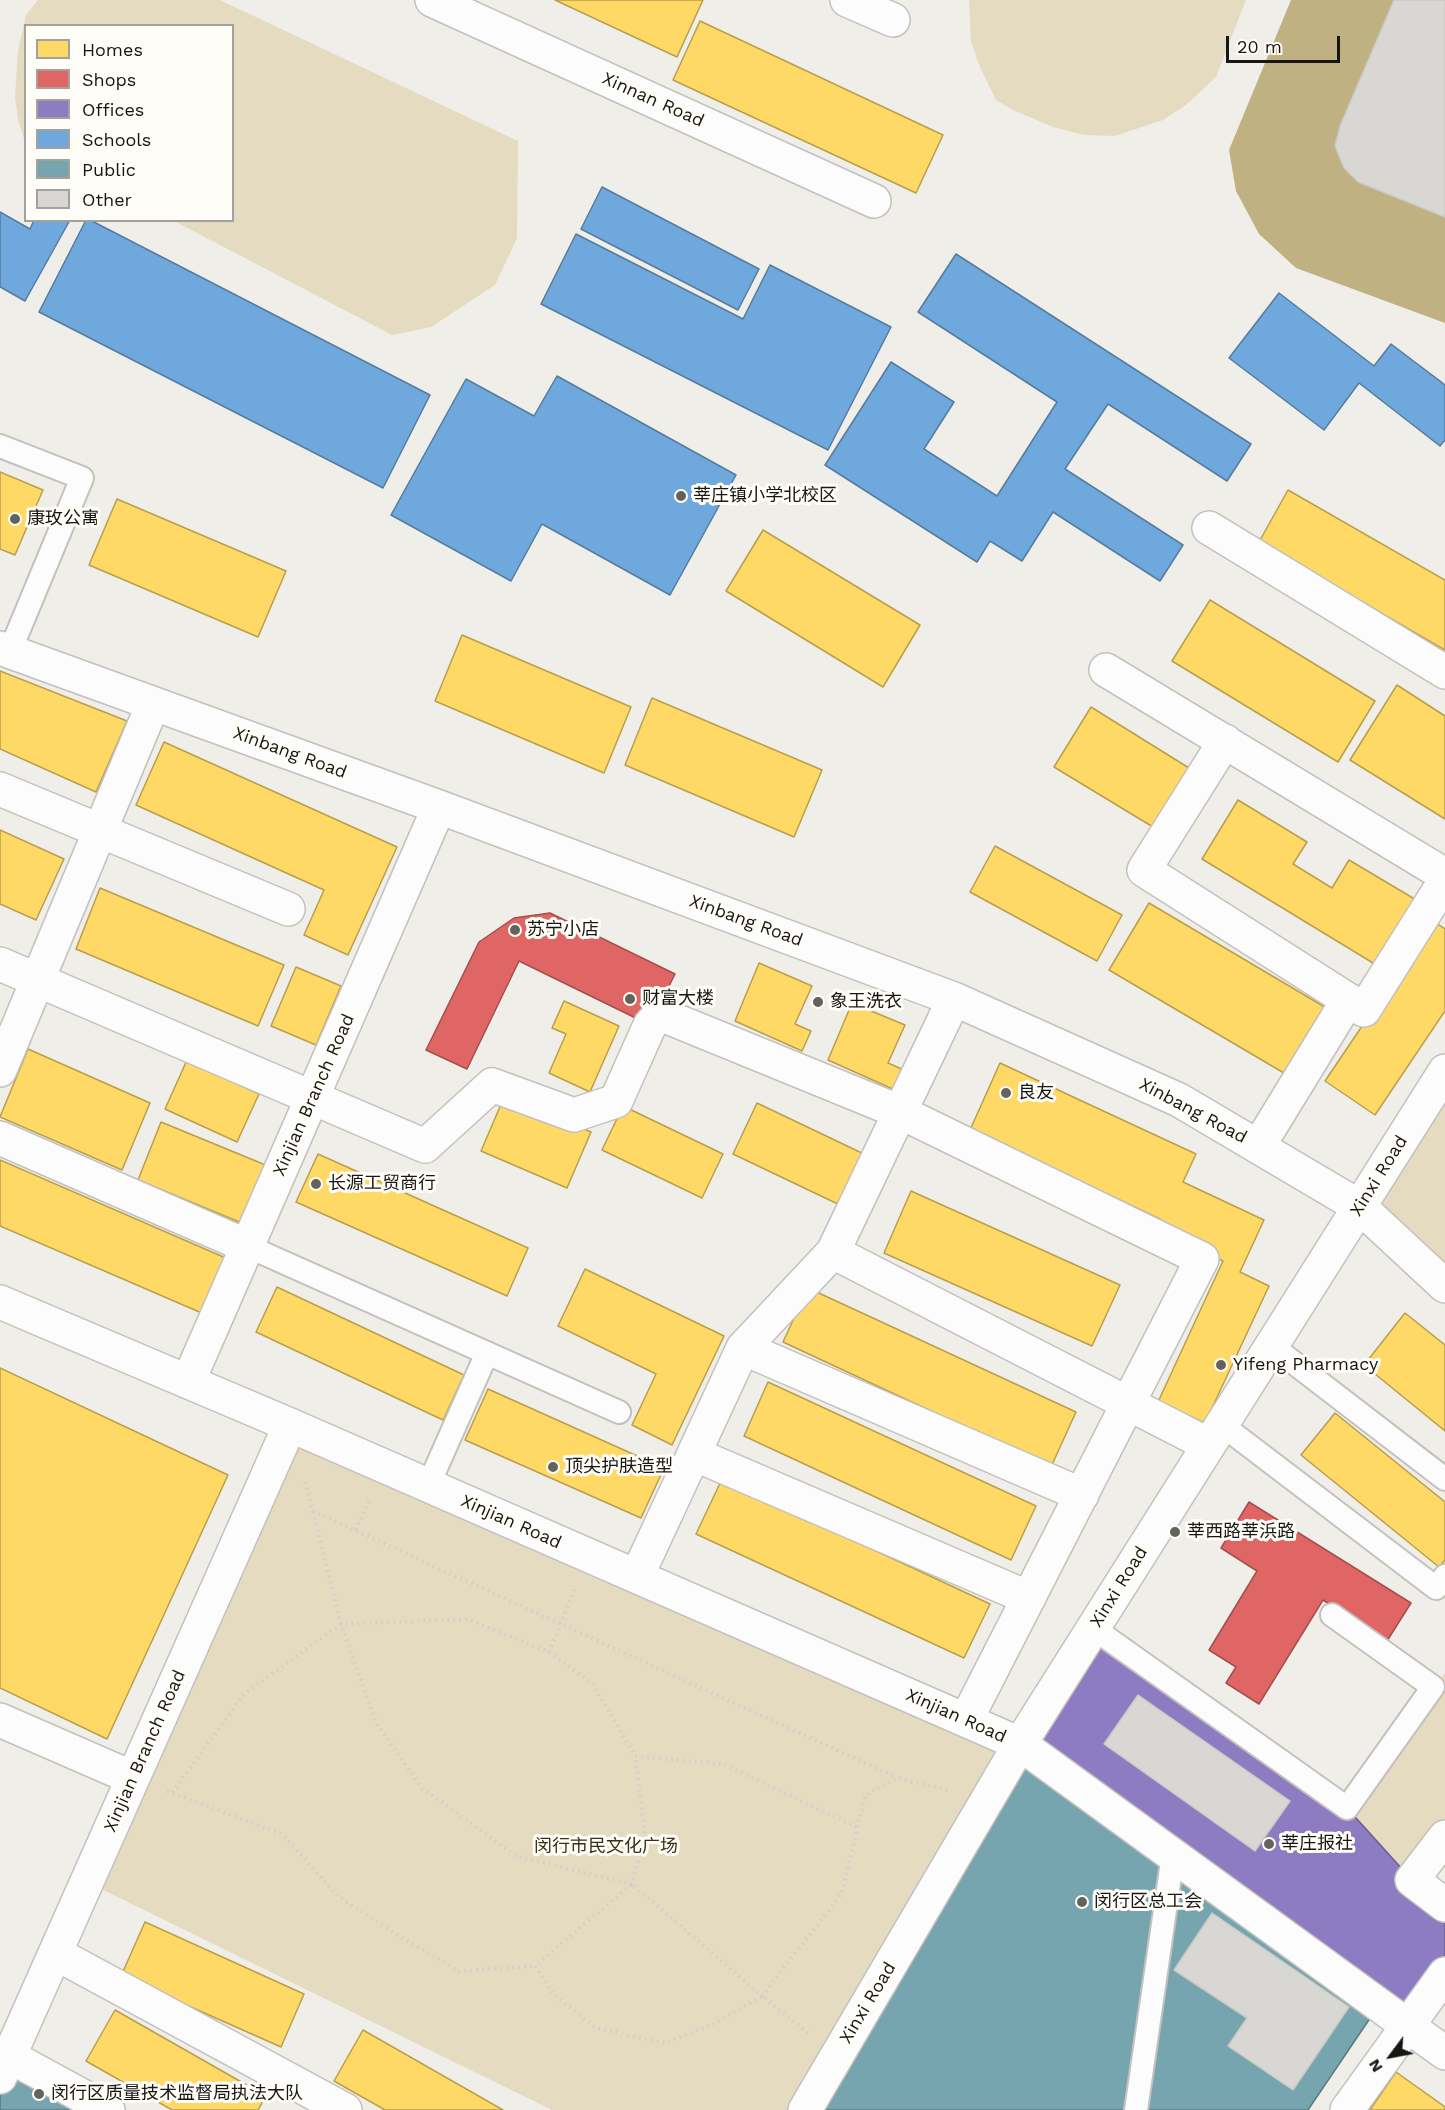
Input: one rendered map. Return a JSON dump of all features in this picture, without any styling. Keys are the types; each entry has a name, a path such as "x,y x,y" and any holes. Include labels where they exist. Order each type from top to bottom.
{"street":[{"name":"Xinnan Road","path":"432,0 874,201"},
{"path":"847,0 893,20"},
{"path":"1209,528 1445,672"},
{"name":"Xinbang Road","path":"5,650 439,807 954,999 1179,1100 1258,1146 1360,1207 1445,1286"},
{"path":"1106,670 1445,875"},
{"path":"0,1070 153,704"},
{"path":"1225,741 1144,870 1348,1000 1364,1010 1445,881"},
{"path":"0,789 288,909"},
{"name":"Xinjian Branch Road","path":"188,1382 439,807"},
{"path":"0,964 426,1146 492,1085 574,1115 616,1101 650,1025 660,1014 900,1112 1202,1259 966,1720"},
{"path":"637,1576 743,1348 833,1252 954,999"},
{"path":"1258,1146 1348,1000"},
{"name":"Xinxi Road","path":"805,2110 1020,1744 1445,1071"},
{"path":"0,1138 247,1246"},
{"path":"833,1252 1129,1405 1216,1435"},
{"name":"Xinjian Road","path":"0,1302 290,1425 1020,1744 1445,2053"},
{"path":"743,1348 1082,1496"},
{"name":"Xinjian Branch Road","path":"5,2067 290,1425"},
{"path":"694,1454 1029,1598"},
{"path":"0,1720 133,1778"},
{"path":"1445,1837 1412,1880 1445,1905"},
{"path":"55,1953 307,2101 345,2110"},
{"path":"1347,2110 1445,1974"},
{"path":"5,2067 108,2110"}],"lane":[{"path":"0,446 82,478 5,650"},
{"path":"247,1246 620,1412"},
{"path":"1272,1346 1445,1479"},
{"path":"428,1486 487,1353"},
{"path":"1216,1435 1436,1588 1445,1576"},
{"path":"1093,1628 1347,1809 1433,1688 1332,1615"},
{"path":"1136,2110 1173,1855"}],"path":[{"path":"304,1479 341,1624 376,1723 423,1788 516,1856 632,1884 836,2057"},
{"path":"313,1511 897,1778 988,1799"},
{"path":"549,1652 589,1556"},
{"path":"133,1778 172,1793 282,1834 338,1896 399,1936 459,1971 535,1966 632,1884 645,1834 635,1756 593,1684 549,1652 467,1619 341,1624 244,1694 172,1793"},
{"path":"635,1756 723,1764 857,1827"},
{"path":"535,1966 554,1995 596,2028 665,2043 712,2025 762,1996 842,1893 865,1795 897,1778"}],"green space":[{"path":"38,0 220,0 518,141 517,238 495,285 431,327 392,335 176,222 234,222 234,24 24,24 26,15"},
{"path":"969,0 1246,0 1216,77 1186,105 1163,120 1115,136 1084,135 1053,127 996,100 971,42"},
{"path":"24,24 24,139 18,120 15,96 18,51"},
{"path":"1445,1071 1445,1286 1360,1207"},
{"name":"闵行市民文化广场","path":"290,1425 1020,1744 805,2110 552,2110 87,1882"},
{"path":"1445,1673 1445,1837 1412,1880 1347,1809"}],"shaded area":[{"path":"1291,0 1394,0 1335,146 1344,168 1358,182 1445,217 1445,323 1296,268 1259,234 1236,191 1229,150"}],"building: Homes":[{"path":"555,0 703,0 677,57"},
{"path":"700,21 943,135 916,193 673,80"},
{"name":"康玫公寓","path":"0,472 43,490 15,555 0,549"},
{"path":"1288,490 1445,580 1445,650 1259,542"},
{"path":"117,499 286,571 258,637 89,565"},
{"path":"763,530 920,625 883,687 726,591"},
{"path":"1210,600 1375,701 1338,762 1172,661"},
{"path":"462,635 631,707 604,773 435,701"},
{"path":"0,671 127,721 96,792 0,749"},
{"path":"1397,685 1445,716 1445,819 1350,760"},
{"path":"652,698 822,770 794,837 625,765"},
{"path":"1091,707 1189,768 1153,827 1054,767"},
{"path":"164,742 397,847 348,955 304,935 324,890 136,805"},
{"path":"1238,800 1307,842 1293,864 1332,888 1349,860 1418,901 1378,966 1202,859"},
{"path":"0,830 64,859 36,920 0,904"},
{"path":"995,846 1122,915 1097,961 970,892"},
{"path":"100,888 284,965 258,1026 76,949"},
{"path":"1149,903 1328,1009 1289,1076 1109,970"},
{"path":"1433,921 1445,929 1445,1011 1375,1115 1325,1081"},
{"path":"759,963 812,986 795,1024 811,1031 802,1051 735,1021"},
{"path":"296,967 341,986 316,1045 271,1026"},
{"path":"564,1001 619,1026 590,1092 549,1073 566,1034 552,1028"},
{"path":"852,1003 905,1025 888,1063 904,1070 895,1090 828,1060"},
{"path":"28,1049 150,1103 122,1170 0,1117"},
{"path":"187,1060 259,1094 237,1142 165,1109"},
{"path":"1000,1063 1196,1154 1183,1182 1264,1220 1240,1272 1269,1286 1205,1423 1158,1402 1223,1261 1155,1229 1160,1219 970,1130"},
{"path":"505,1095 591,1132 567,1188 481,1151"},
{"path":"757,1103 866,1155 842,1206 733,1154"},
{"path":"623,1106 723,1154 702,1198 602,1150"},
{"path":"161,1122 268,1166 244,1224 138,1180"},
{"path":"318,1154 528,1248 507,1296 296,1202"},
{"path":"0,1160 228,1259 204,1314 0,1226"},
{"path":"911,1191 1120,1285 1092,1346 884,1253"},
{"path":"585,1269 724,1336 672,1445 632,1425 656,1374 558,1326"},
{"path":"277,1287 464,1375 443,1420 256,1332"},
{"path":"808,1288 1076,1412 1051,1467 783,1342"},
{"path":"1405,1313 1445,1345 1445,1431 1364,1365"},
{"path":"0,1368 228,1475 107,1739 0,1688"},
{"path":"768,1382 1036,1506 1011,1560 744,1436"},
{"path":"488,1389 664,1468 641,1518 465,1440"},
{"path":"1335,1413 1445,1502 1445,1560 1439,1567 1301,1455"},
{"path":"722,1479 990,1604 964,1658 696,1534"},
{"path":"1293,1812 1445,1930 1445,1974 1432,1991 1258,1857"},
{"path":"145,1922 304,1994 281,2047 121,1976"},
{"path":"115,2010 266,2096 258,2110 172,2110 86,2061"},
{"path":"363,2030 503,2110 385,2110 334,2081"},
{"path":"1396,2072 1445,2107 1445,2110 1370,2110"}],"building: Shops":[{"name":"财富大楼","path":"550,913 675,974 650,1025 519,961 467,1069 426,1050 479,942 514,918"},
{"path":"1249,1502 1411,1603 1387,1641 1323,1600 1259,1704 1226,1683 1236,1667 1209,1650 1257,1571 1221,1548"}],"building: Offices":[{"name":"莘庄报社","path":"1093,1628 1347,1808 1412,1880 1445,1905 1445,1974 1407,2026 1020,1744"}],"building: Schools":[{"path":"602,187 759,269 738,310 581,229"},
{"path":"0,212 30,229 33,222 69,222 25,301 0,287"},
{"path":"85,222 94,222 430,395 383,488 39,312"},
{"path":"576,234 743,319 770,265 891,327 828,450 541,304"},
{"path":"956,254 1251,444 1227,481 1108,404 1065,469 1183,545 1160,581 1053,512 1022,561 990,541 977,562 825,465 891,362 954,402 924,449 997,496 1057,402 918,312"},
{"path":"1279,293 1374,366 1391,344 1445,385 1445,440 1440,446 1359,383 1324,430 1229,358"},
{"path":"557,376 736,475 670,595 542,524 511,581 391,515 466,379 534,416"}],"building: Public":[{"name":"闵行区总工会","path":"1020,1744 1379,2005 1308,2110 805,2110"},
{"name":"闵行区质量技术监督局执法大队","path":"9,2056 108,2110 0,2110 0,2077"}],"building: Other":[{"path":"1394,0 1445,0 1445,217 1358,182 1344,168 1335,146 1340,126"},
{"path":"1138,1695 1290,1801 1255,1851 1104,1744"},
{"path":"1212,1913 1349,2007 1293,2090 1228,2046 1247,2018 1174,1970"}],"place":[{"name":"莘庄镇小学北校区","path":"681,496"},
{"name":"康玫公寓","path":"15,519"},
{"name":"苏宁小店","path":"515,930"},
{"name":"财富大楼","path":"630,999"},
{"name":"象王洗衣","path":"818,1002"},
{"name":"良友","path":"1006,1093"},
{"name":"长源工贸商行","path":"316,1184"},
{"name":"Yifeng Pharmacy","path":"1221,1365"},
{"name":"顶尖护肤造型","path":"553,1467"},
{"name":"莘西路莘浜路","path":"1175,1532"},
{"name":"莘庄报社","path":"1269,1844"},
{"name":"闵行区总工会","path":"1082,1902"},
{"name":"闵行区质量技术监督局执法大队","path":"39,2094"}]}
